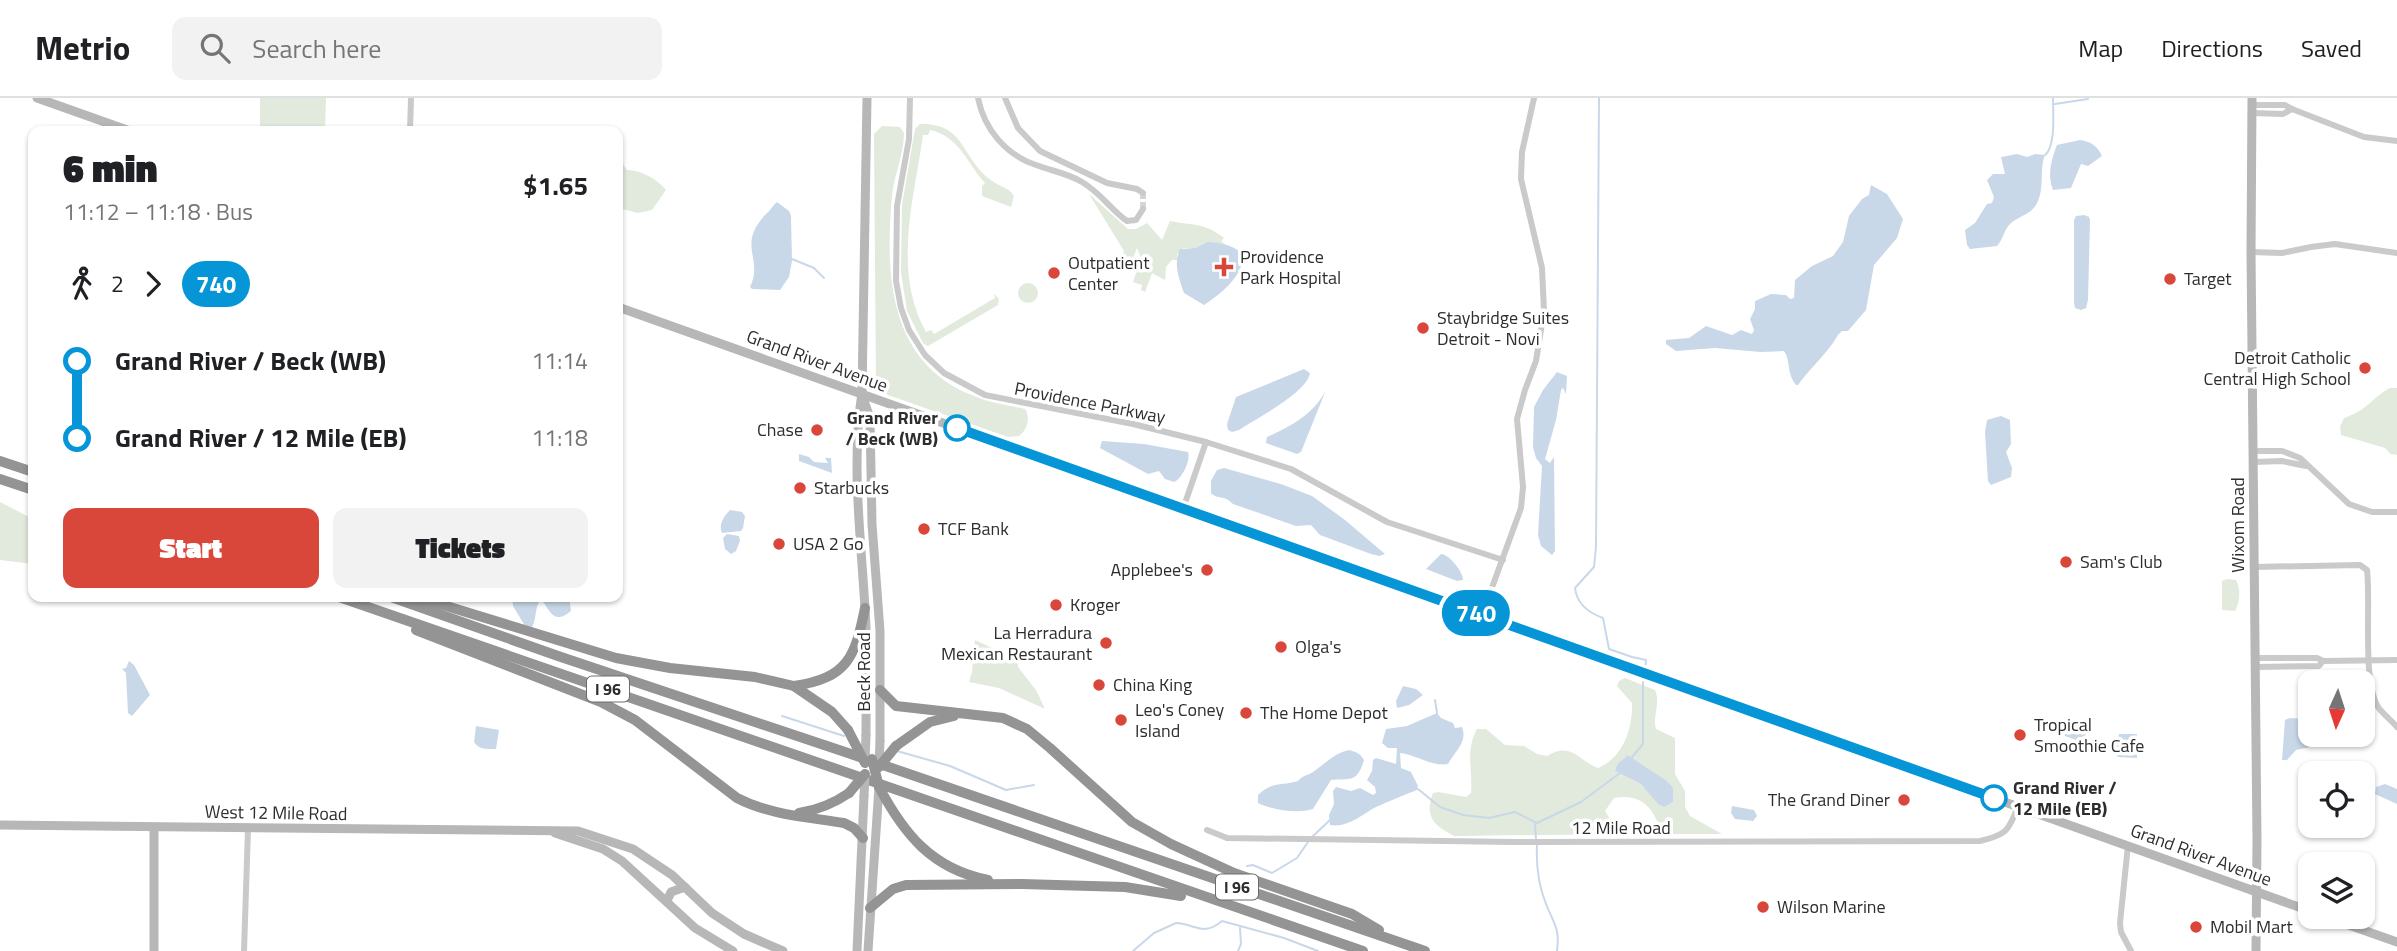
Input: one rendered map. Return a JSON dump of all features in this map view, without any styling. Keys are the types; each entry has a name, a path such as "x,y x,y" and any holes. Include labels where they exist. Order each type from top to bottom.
{"highway":[{"path":"0,461 28,470"},
{"path":"0,479 28,488"},
{"name":"I 96","path":"355,602 1363,951"},
{"name":"I 96","path":"405,602 1425,951"},
{"path":"433,602 616,658 670,668 755,677 794,686 832,712 848,730 872,772 884,803 916,843 959,872 1022,884"},
{"path":"370,607 397,623 601,702 652,731 737,798 754,807 775,813 844,823 854,828 863,838"},
{"path":"794,686 819,681 840,670 858,642 864,608"},
{"path":"880,690 891,704 902,708 1003,718 1027,729 1132,822 1171,844 1234,873 1352,914 1402,943"},
{"path":"775,813 797,814 836,802 872,772 896,746 930,722 978,714"},
{"path":"866,735 872,772"},
{"path":"864,796 880,741"},
{"path":"870,908 893,889 906,884 1022,884 1136,889 1168,893 1235,908"}],"main road":[{"path":"37,98 116,126"},
{"name":"Beck Road","path":"866,735 858,417 862,393 867,98"},
{"name":"Wixom Road","path":"2252,105 2256,951"},
{"name":"Grand River Avenue","path":"623,309 2298,907"},
{"name":"Beck Road","path":"862,393 870,418 872,524 880,631 880,741"},
{"path":"857,951 864,796"},
{"path":"868,951 870,908 884,803"},
{"name":"West 12 Mile Road","path":"0,825 578,831 632,849 659,865 712,913 744,934 783,951"},
{"path":"154,951 155,828"},
{"name":"West 12 Mile Road","path":"551,831 603,849 622,861 695,929 733,951"},
{"path":"622,861 631,855 632,849"},
{"path":"667,901 671,892 685,887"},
{"path":"2360,929 2397,942"}],"street":[{"path":"410,126 411,98"},
{"name":"Providence Parkway","path":"910,98 909,139 897,206 896,281 905,321 925,355 954,380 985,395 1133,424 1206,442 1291,469 1381,519 1503,560"},
{"path":"978,98 988,124 1006,150 1026,162 1080,181 1104,197 1127,221 1136,220 1143,209"},
{"path":"1005,98 1018,128 1040,151 1107,183 1137,189 1143,193"},
{"path":"1482,615 1518,519 1522,496 1517,419 1536,361 1544,311 1542,268 1521,179 1522,152 1534,98"},
{"path":"2252,105 2285,104 2364,137 2397,141"},
{"path":"2251,252 2282,253 2336,244 2397,253"},
{"path":"1183,509 1206,442"},
{"path":"2253,451 2283,451 2300,457 2306,466 2343,500 2357,508 2372,512 2397,512"},
{"path":"2282,461 2283,451"},
{"path":"2254,462 2282,461 2306,466"},
{"path":"859,524 872,524"},
{"path":"2254,567 2360,565 2367,570 2369,678 2379,708 2397,727"},
{"path":"2255,663 2293,658 2318,658 2323,661 2397,660"},
{"path":"2293,658 2294,667"},
{"path":"2255,663 2294,667 2319,666 2323,661"},
{"name":"12 Mile Road","path":"1207,830 1227,838 1513,842 1980,841 2002,836 2012,823 2018,806"},
{"path":"244,951 248,829"},
{"path":"2128,845 2120,923 2121,932 2131,951"}],"shaded area":[{"path":"260,98 326,98 325,126 260,126"},
{"path":"920,124 934,125 954,135 978,168 990,180 1009,190 1014,196 1011,207 982,196 982,186 985,183 962,151 940,133 930,130 928,135 923,135 911,209 908,260 916,309 926,332 931,330 934,334 995,298 994,294 999,299 998,305 928,346 923,343 907,311 901,272 902,205 915,129"},
{"path":"882,126 900,127 904,133 892,196 890,256 898,313 908,339 924,362 945,381 974,396 1025,409 1027,424 1019,436 1008,437 888,395 876,386 874,134"},
{"path":"623,164 627,170 648,176 666,190 652,210 638,213 623,209"},
{"path":"1089,194 1128,229 1136,229 1147,223 1162,240 1170,221 1192,224 1217,233 1224,238 1221,241 1225,244 1207,242 1195,248 1183,248 1177,254 1177,260 1172,260 1166,267 1165,280 1152,273 1145,292 1141,290 1142,285 1133,282 1141,258 1137,248 1128,271 1121,269 1124,251"},
{"path":"1028,283 1035,286 1038,293 1035,300 1028,303 1021,300 1018,293 1021,286"},
{"path":"2390,388 2397,388 2397,455 2391,454 2385,448 2341,435 2340,427 2344,418"},
{"path":"0,502 28,516 28,563 0,560"},
{"path":"2236,580 2239,587 2239,600 2235,611 2222,610 2222,581"},
{"path":"975,640 1018,660 1018,667 1036,690 1045,709 999,688 969,682"},
{"path":"1625,678 1655,690 1656,729 1675,738 1675,774 1685,791 1685,807 1690,816 1722,834 1662,834 1646,805 1633,798 1624,797 1614,798 1605,811 1616,829 1615,834 1454,836 1436,824 1430,814 1433,793 1466,797 1471,793 1470,753 1477,729 1486,729 1505,745 1524,746 1537,754 1547,756 1562,750 1574,753 1598,768 1607,763 1620,750 1631,722 1632,703 1617,686 1619,681","holes":["1628,755 1667,781 1654,798 1641,784 1615,771 1617,764"]}],"water":[{"path":"2080,140 2093,145 2102,156 2088,166 2081,164 2071,188 2053,190 2050,168 2057,145"},
{"path":"2017,154 2027,157 2045,155 2037,203 2032,210 2009,225 1997,246 1970,249 1965,230 1975,223 1994,197 1987,180 1993,174 2005,174 2001,157"},
{"path":"1871,185 1887,194 1903,219 1897,238 1874,265 1866,310 1848,331 1842,331 1838,335 1798,385 1791,376 1784,351 1715,348 1676,351 1666,344 1666,340 1689,338 1706,326 1732,335 1741,330 1752,334 1754,330 1750,319 1755,309 1755,301 1771,294 1794,298 1795,280 1812,266 1833,256 1843,242 1849,216 1862,199 1869,195"},
{"path":"777,202 789,211 791,216 792,261 789,277 780,290 752,289 753,235 757,225"},
{"path":"2084,215 2090,220 2088,300 2086,308 2081,310 2075,308 2074,303 2074,220 2076,216"},
{"path":"1207,242 1234,248 1244,259 1238,273 1228,285 1204,305 1184,293 1177,260 1180,249 1195,248"},
{"path":"1304,369 1310,373 1300,389 1239,430 1228,430 1227,424 1236,397"},
{"path":"1557,372 1567,376 1566,394 1563,388 1545,459 1550,463 1554,457 1555,551 1552,555 1541,546 1538,535 1542,466 1533,447 1534,407"},
{"path":"1326,390 1301,452 1297,454 1266,443 1267,437 1308,413"},
{"path":"2001,416 2010,420 2011,444 2006,452 2012,468 2011,477 1991,485 1988,481 1985,432 1987,420"},
{"path":"1102,441 1144,444 1188,452 1188,460 1183,473 1174,482 1165,479 1159,471 1148,474 1100,448"},
{"path":"799,454 814,462 828,463 825,458 831,458 832,473 799,461"},
{"path":"1224,468 1312,496 1385,554 1371,554 1320,535 1311,525 1296,526 1214,495 1211,493 1211,481 1217,470"},
{"path":"730,510 742,512 745,516 743,528 741,531 722,533 721,524"},
{"path":"727,534 739,536 740,541 736,551 731,554 725,549 723,538"},
{"path":"1441,554 1455,564 1463,580 1457,581 1426,569"},
{"path":"513,602 539,602 532,627 525,626"},
{"path":"543,602 570,602 571,611 565,615 556,617"},
{"path":"129,661 134,665 150,695 132,716 128,713 126,673 122,669 126,668"},
{"path":"1403,686 1416,689 1423,695 1409,705 1397,708 1396,701"},
{"path":"1437,713 1441,718 1453,723 1455,728 1462,727 1462,742 1448,764 1436,764 1400,753 1401,768 1411,772 1418,786 1417,790 1376,807 1349,823 1330,825 1329,815 1334,804 1333,791 1336,787 1351,791 1360,788 1373,795 1376,793 1375,787 1367,780 1372,771 1373,760 1376,758 1396,764 1397,748 1388,748 1382,743 1386,729 1407,726"},
{"path":"2298,718 2298,747 2310,747 2296,750 2287,760 2282,760 2285,720"},
{"path":"476,726 499,730 496,749 476,745"},
{"path":"2069,726 2084,731 2086,735 2083,740 2065,736 2064,730"},
{"path":"2119,734 2137,734 2137,758 2116,755"},
{"path":"1349,750 1358,753 1364,760 1358,773 1352,778 1331,780 1313,809 1285,810 1258,803 1258,795 1268,788 1298,781 1334,756"},
{"path":"1628,755 1667,781 1673,788 1673,802 1664,807 1658,804 1641,784 1615,771 1617,764"},
{"path":"2385,784 2397,789 2397,804 2375,794 2376,787"},
{"path":"1732,806 1754,810 1757,816 1753,821 1735,819 1731,813"}],"waterway":[{"path":"1599,98 1596,547 1594,567 1575,588 1584,608 1603,618 1609,649 1646,660 1645,671"},
{"path":"2045,155 2049,151 2052,137 2053,98"},
{"path":"2055,104 2088,99"},
{"path":"792,259 814,268 824,278"},
{"path":"1632,757 1643,744 1643,676"},
{"path":"1435,700 1437,713"},
{"path":"782,716 844,736"},
{"path":"897,751 950,766 1006,790 1034,785"},
{"path":"1418,789 1440,807 1463,815 1489,818 1515,812 1537,823 1581,802 1620,773"},
{"path":"1312,837 1330,820"},
{"path":"1535,824 1536,839"},
{"path":"1247,866 1253,865 1272,873 1297,858 1308,842"},
{"path":"1537,845 1539,882 1557,931 1557,951"},
{"path":"1133,951 1154,933 1176,923 1204,929 1222,921 1284,938 1318,951"},
{"path":"1238,951 1241,944 1240,928"}],"tunnel":[{"path":"1143,193 1143,209"}],"bus line":[{"name":"740","path":"957,428 1994,798"}],"place":[{"name":"Providence Park Hospital","path":"1224,267"},
{"name":"Outpatient Center","path":"1054,273"},
{"name":"Target","path":"2170,279"},
{"name":"Staybridge Suites Detroit - Novi","path":"1423,328"},
{"name":"Detroit Catholic Central High School","path":"2365,368"},
{"name":"Grand River / Beck (WB)","path":"957,428"},
{"name":"Chase","path":"817,430"},
{"name":"Starbucks","path":"800,488"},
{"name":"TCF Bank","path":"924,529"},
{"name":"USA 2 Go","path":"779,544"},
{"name":"Sam's Club","path":"2066,562"},
{"name":"Applebee's","path":"1207,570"},
{"name":"Kroger","path":"1056,605"},
{"name":"La Herradura Mexican Restaurant","path":"1106,643"},
{"name":"Olga's","path":"1281,647"},
{"name":"China King","path":"1099,685"},
{"name":"The Home Depot","path":"1246,713"},
{"name":"Leo's Coney Island","path":"1121,720"},
{"name":"Tropical Smoothie Cafe","path":"2020,735"},
{"name":"Grand River / 12 Mile (EB)","path":"1994,798"},
{"name":"The Grand Diner","path":"1904,800"},
{"name":"Wilson Marine","path":"1763,907"},
{"name":"Mobil Mart","path":"2196,927"}]}
